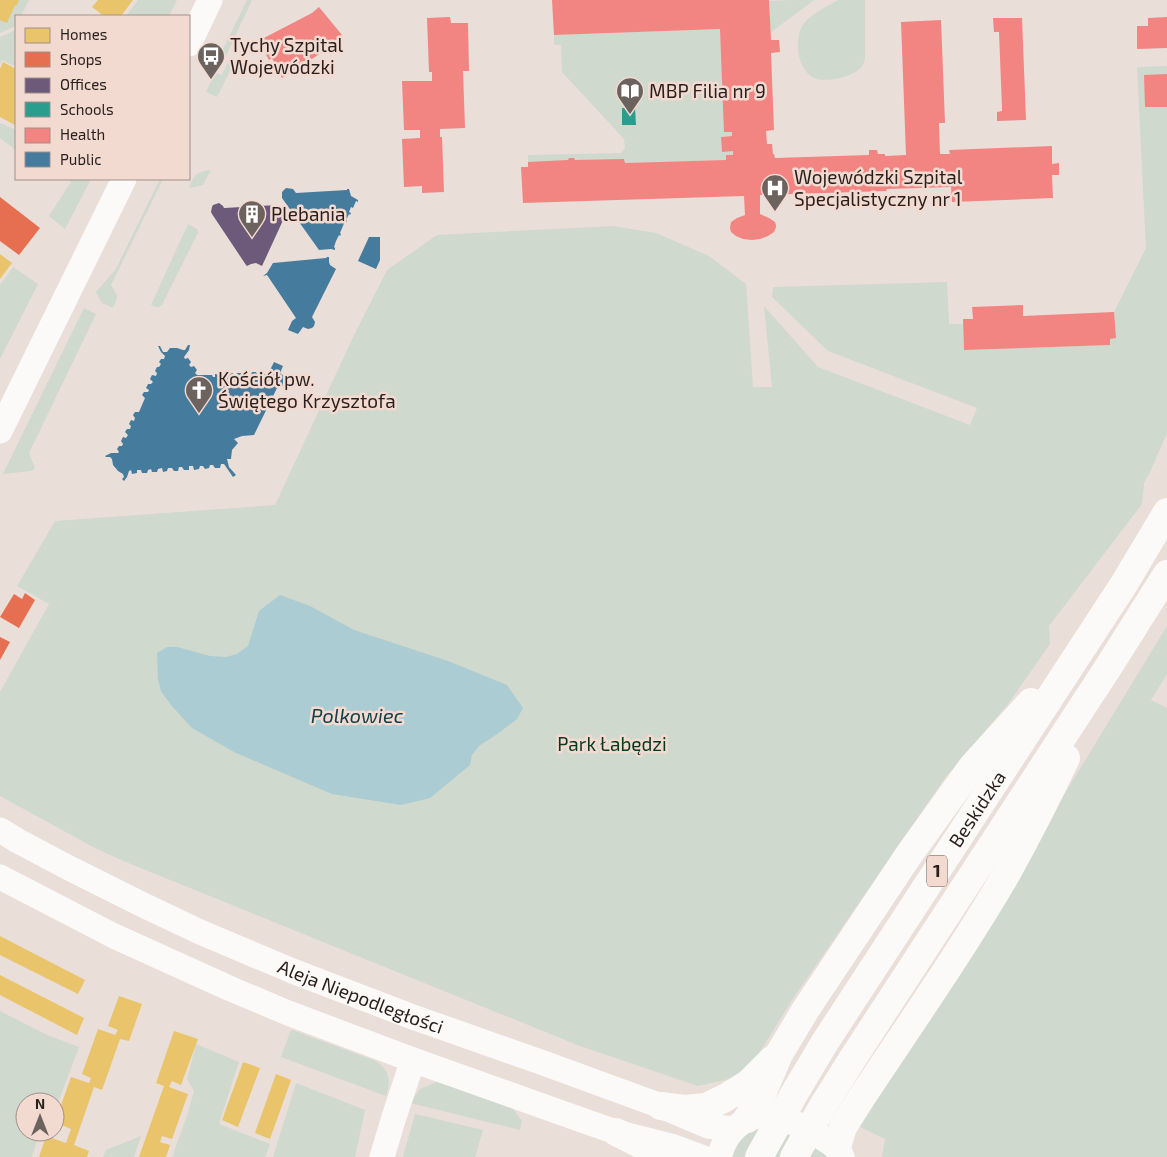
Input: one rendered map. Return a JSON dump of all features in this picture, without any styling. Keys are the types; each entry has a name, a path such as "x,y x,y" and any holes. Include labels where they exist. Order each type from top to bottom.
{"main road":[{"name":"Beskidzka","path":"760,1157 825,1042 1124,584 1167,512"},
{"name":"Beskidzka","path":"794,1157 852,1058 1109,666 1167,574"},
{"path":"740,1124 760,1099 779,1054 806,1009 908,856 972,767 1082,648"},
{"path":"839,1152 843,1128 980,917 1007,871 1046,800 1109,666"},
{"path":"661,1106 684,1109 706,1107 749,1083 779,1054"},
{"path":"616,1132 646,1147 660,1157"}],"street":[{"path":"190,42 210,0"},
{"path":"0,431 124,180"},
{"name":"Aleja Niepodległości","path":"0,830 71,869 159,913 245,951 360,998 661,1106 708,1126 740,1124 757,1117 773,1116 784,1118 812,1132 839,1152"},
{"path":"0,877 98,929 230,989 288,1013 413,1060 616,1132 671,1146 700,1157"},
{"path":"343,1034 342,1014 345,1007 360,998"},
{"path":"382,1157 413,1060"},
{"path":"719,1157 728,1136 740,1124"}],"green space":[{"path":"0,0 29,0 22,15 15,15 15,26 0,33"},
{"path":"138,0 177,0 170,15 127,15"},
{"path":"247,0 252,0 226,56 221,53"},
{"path":"814,0 770,33 769,1"},
{"path":"838,0 865,0 865,59 863,65 858,70 846,76 824,80 817,79 806,72 799,57 798,40 800,32 803,24 808,19"},
{"path":"720,29 732,132 732,136 721,137 722,151 739,148 739,157 726,160 625,163 624,159 586,169 532,170 528,162 528,155 621,153 625,148 624,139 562,72 561,45 554,45 554,35"},
{"path":"15,30 15,66 2,60 0,65 0,37"},
{"path":"229,60 233,65 217,97 206,92 215,73 222,75"},
{"name":"Park Łabędzi","path":"1167,66 1167,433 1144,483 1142,504 1049,626 1050,644 1008,704 945,778 792,1000 757,1057 733,1078 698,1086 580,1046 121,860 93,847 0,796 0,692 49,604 17,586 55,521 275,505 355,333 387,270 437,235 613,226 656,233 709,256 746,284 753,387 772,387 764,306 818,367 970,425 977,408 828,351 772,297 773,287 947,282 949,324 963,324 964,350 1110,345 1110,339 1115,338 1114,312 1146,248 1137,67"},
{"path":"0,123 15,130 15,149 0,138"},
{"path":"211,170 203,185 189,188 197,174"},
{"path":"68,180 90,180 65,229 49,216 71,182"},
{"path":"160,180 163,180 111,285 117,296 113,308 102,303 96,292 116,269"},
{"path":"188,224 197,229 198,233 162,305 158,307 152,306 151,305"},
{"path":"13,267 38,284 0,359 0,285"},
{"path":"84,308 96,314 29,453 35,468 31,471 3,474"},
{"path":"1167,626 1167,674 1151,700 1167,708 1167,1157 882,1157 885,1139 858,1126"},
{"path":"0,1011 47,1035 79,1047 62,1092 15,1092 15,1142 37,1142 32,1157 0,1157"},
{"path":"292,1030 376,1061 387,1073 389,1086 386,1096 281,1057"},
{"path":"196,1044 239,1062 219,1124 270,1144 265,1157 172,1157 194,1091 187,1079"},
{"path":"439,1081 510,1105 522,1121 520,1130 410,1103 420,1089"},
{"path":"296,1083 365,1110 355,1157 273,1157"},
{"path":"415,1114 483,1130 475,1157 403,1157"},
{"path":"762,1128 797,1138 823,1152 827,1157 733,1157 736,1146 746,1134"},
{"path":"141,1136 134,1157 103,1157 106,1150"}],"water":[{"name":"Polkowiec","path":"280,595 310,606 354,630 448,661 507,685 523,708 517,719 479,746 472,755 470,765 430,798 401,805 332,794 234,752 192,728 171,705 161,691 158,679 157,653 167,647 177,647 210,656 226,657 237,654 248,646 259,611"}],"building: Homes":[{"path":"0,0 19,0 7,23 0,20"},
{"path":"98,0 133,0 122,15 103,15 92,7"},
{"path":"3,62 15,68 15,125 0,117 0,69"},
{"path":"0,254 12,263 0,279"},
{"path":"0,936 85,980 78,994 0,955"},
{"path":"0,975 84,1018 77,1035 0,995"},
{"path":"119,996 142,1004 129,1041 120,1039 102,1090 94,1087 74,1145 89,1151 87,1157 39,1157 44,1142 66,1143 71,1129 65,1126 65,1094 71,1077 89,1083 91,1078 82,1074 98,1029 115,1035 118,1030 108,1026"},
{"path":"174,1031 198,1039 181,1085 172,1081 169,1087 188,1094 172,1139 162,1136 160,1142 170,1145 166,1157 139,1157 164,1086 156,1083"},
{"path":"243,1062 260,1068 238,1127 222,1120"},
{"path":"276,1074 291,1080 270,1139 255,1133"}],"building: Shops":[{"path":"0,197 40,228 19,255 0,241"},
{"path":"25,593 35,600 19,628 0,617 14,594 22,599"},
{"path":"0,637 10,642 0,660"}],"building: Offices":[{"name":"Plebania","path":"219,203 224,208 278,205 285,216 262,266 256,263 246,265 211,212 213,205"}],"building: Schools":[{"path":"622,108 635,108 636,125 622,125"}],"building: Health":[{"path":"552,0 769,0 771,40 779,40 780,52 771,53 774,130 766,131 767,144 772,144 775,158 869,155 869,150 877,150 878,154 885,154 885,156 906,155 901,22 941,20 945,123 939,123 940,154 950,154 949,150 1052,146 1052,164 1059,163 1059,175 1052,175 1053,198 952,202 951,187 760,195 760,214 775,222 776,227 774,232 768,236 752,240 736,236 731,232 730,228 731,222 745,215 744,196 523,203 521,167 528,167 528,162 568,160 569,158 574,158 575,160 624,159 625,163 726,160 726,155 733,155 733,151 722,152 721,137 732,136 732,132 724,132 720,29 554,35"},
{"path":"319,7 342,35 312,59 300,62 301,66 282,78 272,58 269,60 264,51 267,49 262,39 312,13"},
{"path":"450,17 451,23 468,23 469,71 463,71 465,128 440,129 444,192 422,193 422,186 404,187 402,139 420,138 420,130 404,130 402,81 432,81 432,72 429,72 427,18"},
{"path":"1167,17 1167,48 1137,49 1137,26 1148,26 1148,18"},
{"path":"993,18 1022,18 1026,120 997,121 997,112 1002,111 1002,108 999,32 994,32"},
{"path":"1167,74 1167,107 1145,107 1144,75"},
{"path":"1023,305 1023,316 1114,312 1116,338 1110,339 1110,345 964,350 963,319 973,319 972,307"}],"building: Public":[{"path":"286,188 293,189 296,193 349,189 351,196 358,200 353,208 351,207 349,212 351,213 346,220 347,222 345,221 341,234 336,241 335,250 319,250 282,198 282,192"},
{"path":"369,237 380,237 380,260 376,269 358,261"},
{"path":"329,257 330,265 336,269 312,317 315,322 314,326 308,329 303,327 298,334 288,330 292,321 296,318 267,275 263,276 273,263"},
{"name":"Kościół pw. Świętego Krzysztofa","path":"190,345 189,350 184,357 185,359 188,358 191,362 189,365 191,367 194,366 197,370 195,373 197,375 212,375 215,377 215,374 223,377 223,374 229,376 229,374 233,373 234,376 237,376 237,373 241,373 242,376 245,372 251,375 252,372 259,374 260,371 268,374 274,362 283,366 280,373 285,377 285,383 277,388 254,435 234,439 238,443 232,450 231,459 227,459 229,467 236,475 233,477 224,464 221,464 220,468 210,465 209,468 205,469 203,466 200,466 199,469 194,470 193,466 189,466 189,470 179,467 178,471 168,468 167,471 163,472 162,468 158,469 157,472 152,472 151,469 148,470 147,473 137,470 137,473 132,474 131,470 124,481 122,479 124,477 123,474 113,465 112,459 105,456 111,453 118,453 117,449 123,444 121,441 123,437 126,438 128,435 125,432 127,429 130,429 131,426 129,424 135,418 133,415 135,412 139,412 145,398 142,395 144,392 148,392 149,390 146,388 148,384 153,382 150,379 152,375 156,376 157,373 155,371 161,364 159,362 161,359 164,359 165,356 158,346 160,346 163,352 167,352 170,348 185,350"}],"place":[{"name":"Tychy Szpital Wojewódzki","path":"211,80"},
{"name":"MBP Filia nr 9","path":"630,115"},
{"name":"Wojewódzki Szpital Specjalistyczny nr 1","path":"775,212"},
{"name":"Plebania","path":"252,238"},
{"name":"Kościół pw. Świętego Krzysztofa","path":"199,414"}]}
